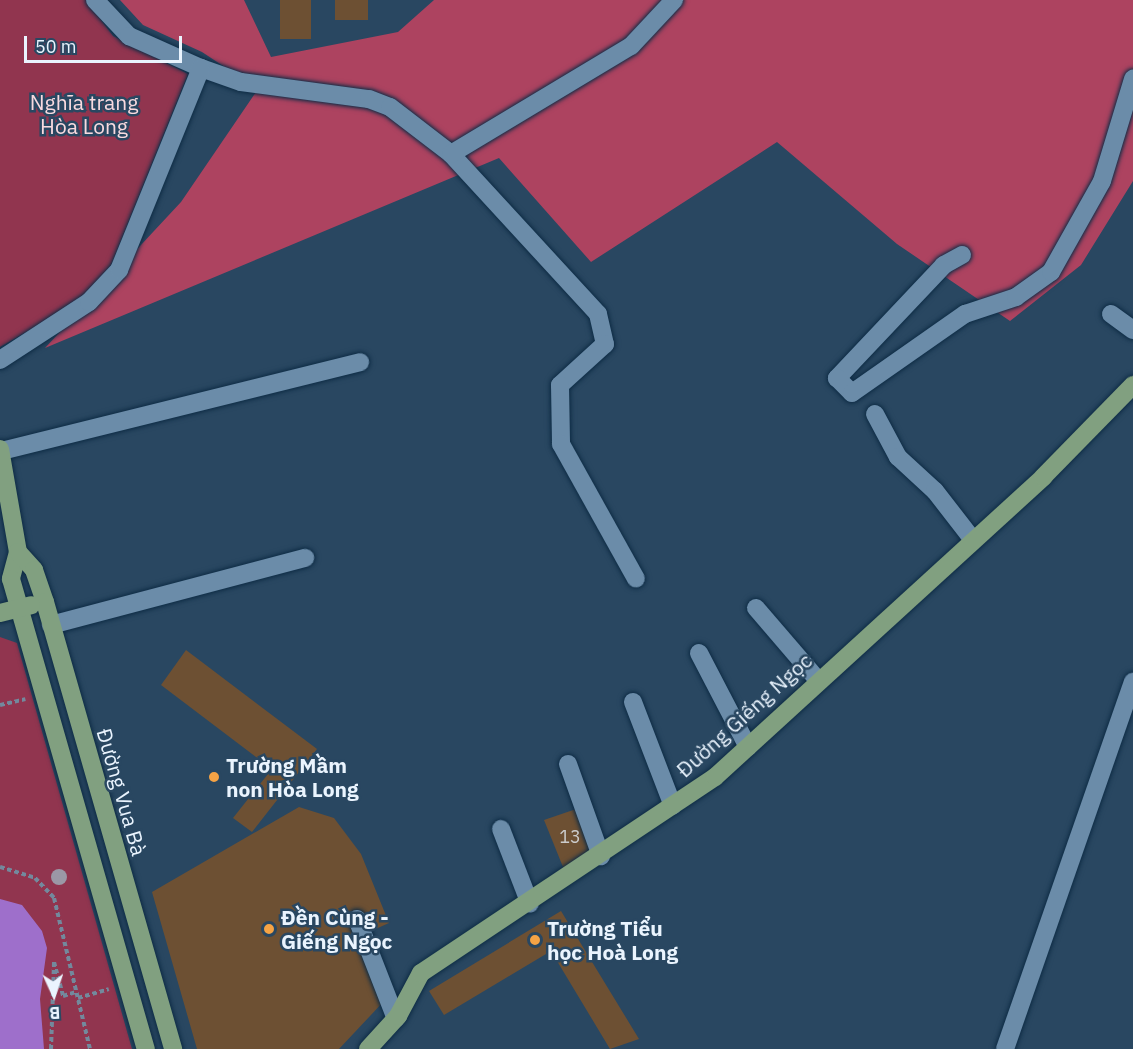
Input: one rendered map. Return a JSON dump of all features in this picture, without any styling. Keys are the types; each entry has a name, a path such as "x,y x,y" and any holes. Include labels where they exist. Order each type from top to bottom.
{"main road":[{"name":"Đường Giếng Ngọc","path":"368,1049 396,1019 421,973 601,856 673,806 748,747 818,680 973,540 1133,385"},
{"name":"Đường Vua Bà","path":"0,450 18,552 11,579 146,1049"},
{"name":"Đường Vua Bà","path":"18,552 34,570 45,602 173,1049"},
{"path":"0,613 45,602"}],"street":[{"path":"95,0 129,36 201,68 241,82 369,99 396,111 451,154 598,314 605,344 560,384 561,444 636,579"},
{"path":"451,154 631,46 674,0"},
{"path":"0,360 89,302 119,270 201,68"},
{"path":"962,255 944,265 837,378 852,393 965,314 1016,297 1051,272 1102,181 1133,79"},
{"path":"1111,314 1133,330"},
{"path":"0,450 360,362"},
{"path":"875,414 898,457 935,491 973,540"},
{"path":"51,625 305,558"},
{"path":"756,608 818,680"},
{"path":"699,653 748,747"},
{"path":"1005,1049 1133,682"},
{"path":"633,702 673,806"},
{"path":"568,764 601,856"},
{"path":"501,829 530,903"},
{"path":"357,919 396,1019"}],"path":[{"path":"0,705 29,698"},
{"path":"0,867 48,887 90,1049"},
{"path":"51,1049 54,962 63,996 76,992"},
{"path":"78,998 110,988"}],"green space":[{"name":"Nghĩa trang Hòa Long","path":"0,0 86,0 113,36 188,74 111,265 82,300 0,347"},
{"path":"0,637 17,643 132,1049 0,1049"}],"shaded area":[{"path":"120,0 244,0 271,57 398,32 434,0 1133,0 1133,181 1081,265 1010,321 897,244 777,142 591,262 499,158 45,348 181,202 258,89 202,52 143,25"},
{"path":"0,899 22,905 42,931 47,948 40,999 44,1049 0,1049"}],"building":[{"path":"280,0 311,0 311,39 280,39"},
{"path":"335,0 368,0 368,20 335,20"},
{"path":"186,650 317,749 252,832 233,818 272,769 161,685"},
{"name":"Đền Cùng - Giếng Ngọc","path":"299,807 334,818 361,854 389,923 362,935 386,999 339,1049 197,1049 152,892"},
{"path":"579,808 596,854 565,872 544,820"},
{"path":"561,911 639,1039 610,1049 551,951 444,1015 429,991"}],"place":[{"name":"Trường Mầm non Hòa Long","path":"214,777"},
{"name":"Đền Cùng - Giếng Ngọc","path":"269,929"},
{"name":"Trường Tiểu học Hoà Long","path":"535,940"}]}
